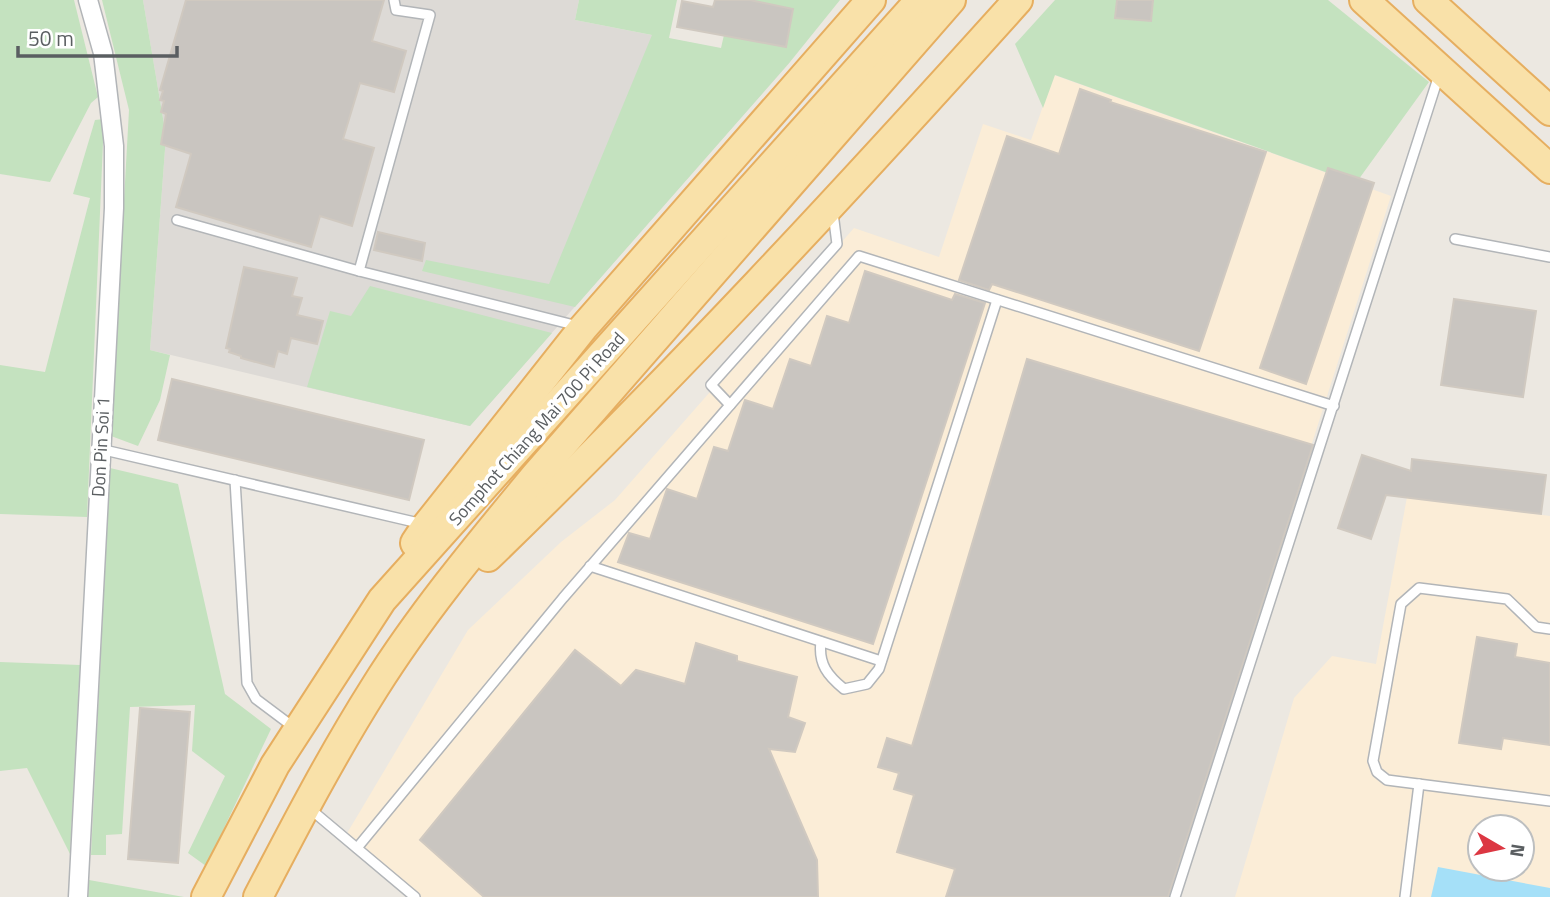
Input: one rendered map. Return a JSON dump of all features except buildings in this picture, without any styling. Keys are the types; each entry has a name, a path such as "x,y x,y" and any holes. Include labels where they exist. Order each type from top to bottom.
{"main road":[{"path":"382,600 427,524 583,328 871,0"},
{"name":"Somphot Chiang Mai 700 Pi Road","path":"206,897 243,823 296,729 382,600 920,0"},
{"name":"Somphot Chiang Mai 700 Pi Road","path":"258,897 305,805 375,686 429,610 536,475 951,0"},
{"path":"429,610 545,502 832,204 1018,0"},
{"path":"1364,0 1550,169"},
{"path":"1428,0 1550,111"}],"street":[{"name":"Don Pin Soi 1","path":"78,897 114,208 114,146 103,53 88,0"}],"lane":[{"path":"359,271 430,15 396,10 394,0"},
{"path":"1175,897 1441,70"},
{"path":"730,405 711,385 836,244 832,204"},
{"path":"177,220 359,271 583,328"},
{"path":"1455,239 1550,257"},
{"path":"357,848 590,566 859,257 1334,406"},
{"path":"821,642 820,653 827,674 844,688 867,684 878,669 997,300"},
{"path":"100,449 427,524"},
{"path":"235,480 247,683 256,699 296,729"},
{"path":"590,566 881,661"},
{"path":"1550,629 1536,627 1507,599 1419,588 1401,604 1373,761 1377,772 1387,780 1550,801"},
{"path":"1405,897 1419,784"},
{"path":"305,805 415,897"}],"shaded area":[{"path":"143,0 579,0 575,20 790,62 470,426 150,350 166,136"},
{"path":"1054,75 1391,196 1167,897 409,897 343,840 468,630 561,542 615,500 854,228 939,257 983,124 1031,140"},
{"path":"1407,497 1550,516 1550,897 1235,897 1294,698 1332,656 1376,664"}],"green space":[{"path":"0,0 74,0 98,97 91,103 50,182 0,174"},
{"path":"102,0 143,0 166,136 150,350 170,355 160,400 138,446 111,436 129,110"},
{"path":"579,0 677,0 669,38 721,48 732,0 840,0 790,62 575,307 422,271 426,260 549,284 652,35 575,20"},
{"path":"1055,0 1328,0 1429,82 1356,183 1055,75 1043,108 1015,44"},
{"path":"104,119 87,517 0,514 0,365 45,372 90,198 73,194 95,120"},
{"path":"370,286 552,333 470,426 307,387 330,311 351,316"},
{"path":"110,468 178,484 225,694 271,729 206,866 188,853 225,776 192,751 195,705 130,707 122,834 106,835 106,855 91,855"},
{"path":"0,662 80,665 70,854 27,768 0,771"},
{"path":"89,880 184,897 88,897"}],"water":[{"path":"1438,867 1466,872 1466,883 1523,883 1550,888 1550,897 1431,897"}]}
